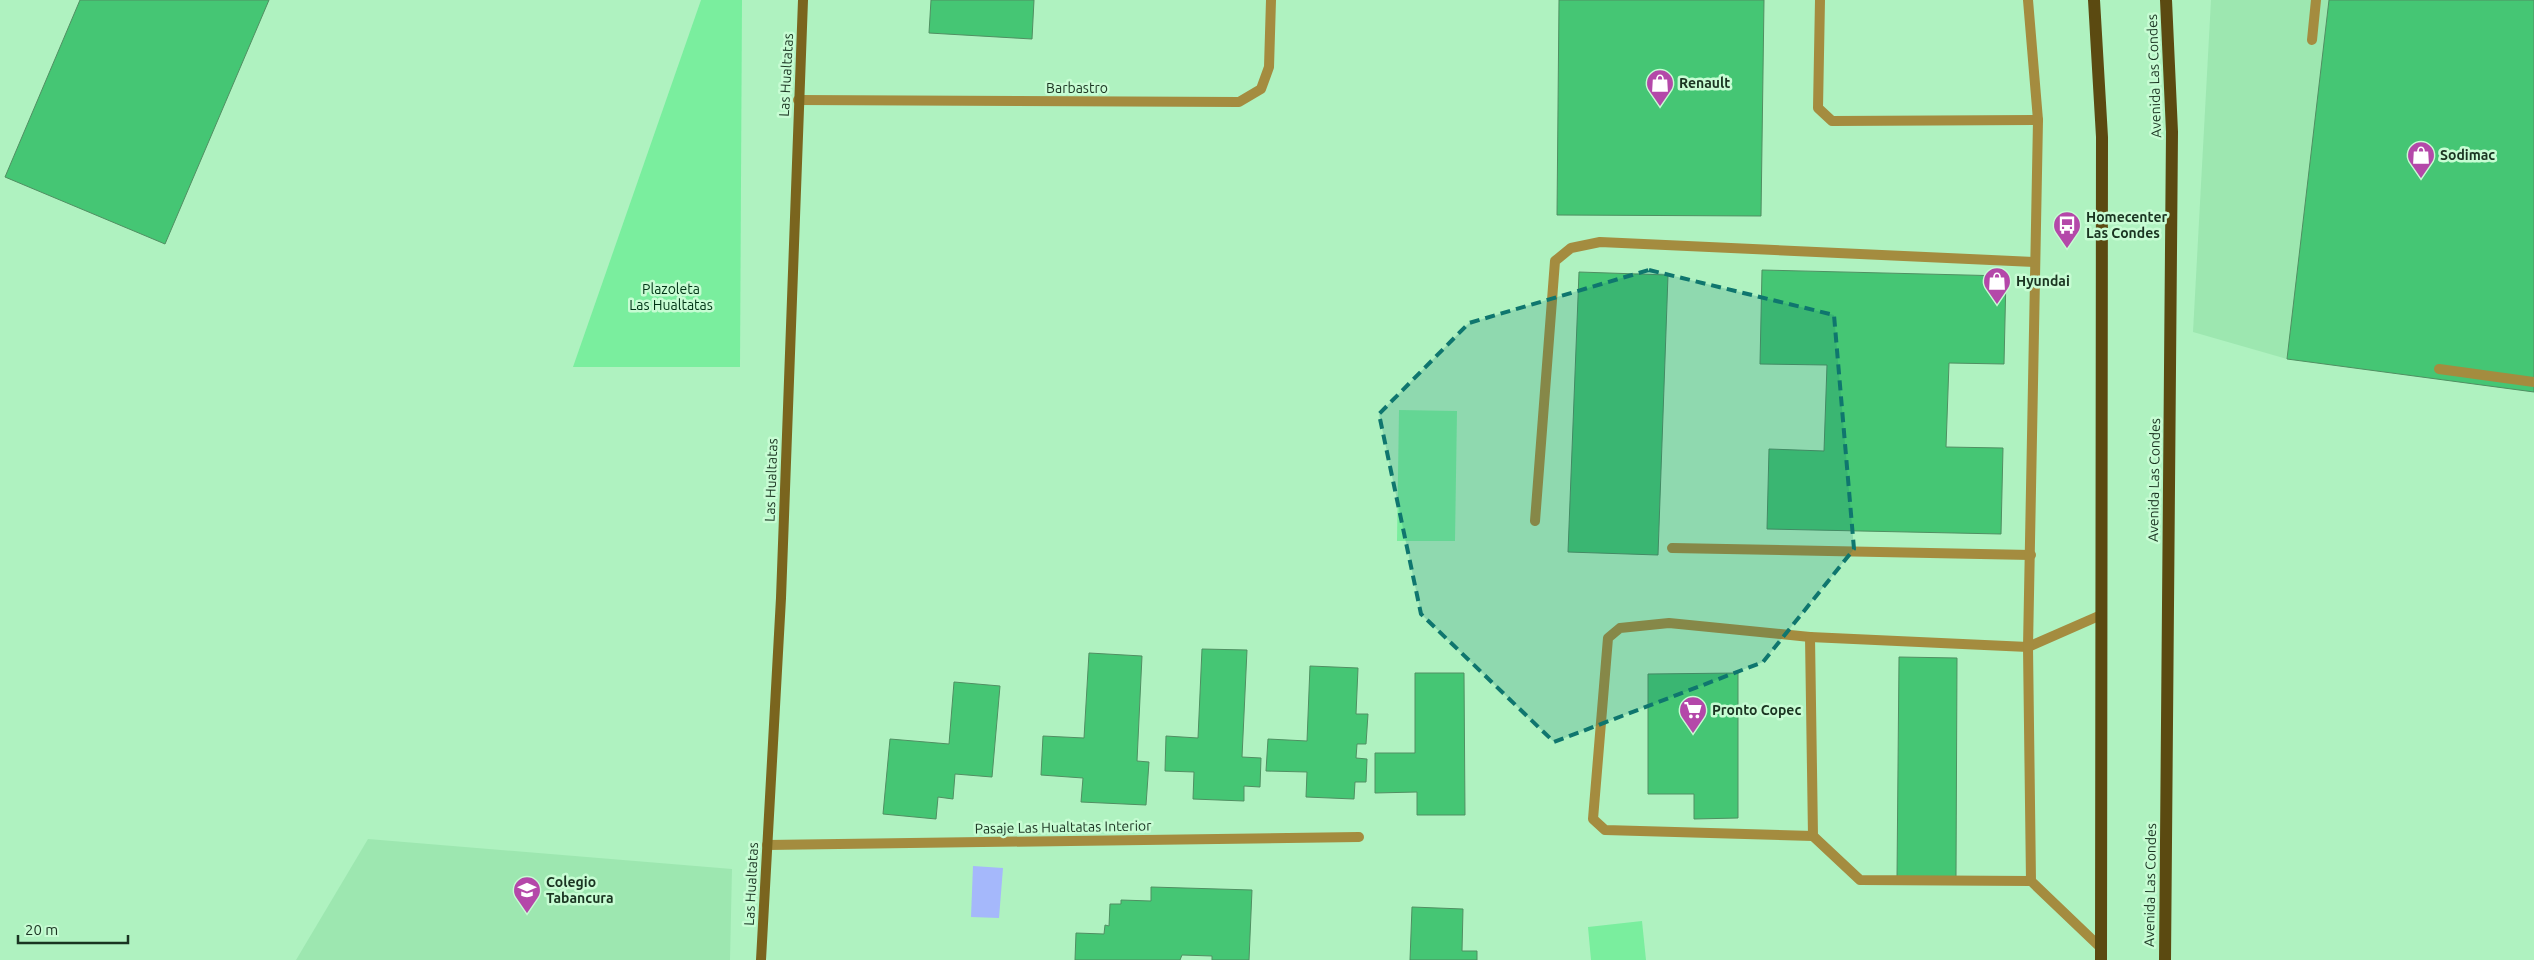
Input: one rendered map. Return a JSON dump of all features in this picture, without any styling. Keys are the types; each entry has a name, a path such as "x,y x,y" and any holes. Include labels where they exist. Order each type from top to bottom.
{"main road":[{"path":"2094,0 2102,147 2101,954"},
{"name":"Avenida Las Condes","path":"2165,960 2172,152 2166,0"}],"street":[{"name":"Las Hualtatas","path":"761,960 781,598 803,0"},
{"name":"Barbastro","path":"798,100 1240,102 1262,89 1269,67 1271,0"},
{"path":"1820,0 1818,108 1832,121 2038,120"},
{"path":"2028,0 2038,120 2028,646 2031,880 2101,954"},
{"path":"2312,40 2316,0"},
{"path":"1535,521 1555,261 1571,248 1600,242 2035,262"},
{"path":"2439,369 2534,382"},
{"path":"1672,548 2031,554"},
{"path":"2031,880 1860,880 1813,836 1605,830 1593,819 1608,638 1620,628 1670,623 1810,637 2028,646 2101,615"},
{"path":"1810,637 1813,836"},
{"name":"Pasaje Las Hualtatas Interior","path":"767,845 1359,838"}],"highlighted area":[{"path":"1649,270 1834,315 1854,549 1763,662 1554,742 1421,614 1379,414 1469,323"}],"shaded area":[{"name":"Sodimac","path":"2211,0 2534,0 2534,392 2287,359 2193,332"},
{"name":"Colegio Tabancura","path":"368,839 732,869 730,960 296,960"}],"green space":[{"name":"Plazoleta Las Hualtatas","path":"701,0 742,0 740,367 573,367"},
{"path":"1399,410 1457,411 1455,541 1397,541"},
{"path":"1642,921 1646,960 1591,960 1588,927"}],"water":[{"path":"973,866 1003,868 999,918 971,917"}],"building":[{"path":"80,0 269,0 165,244 5,177"},
{"path":"931,0 1034,0 1032,39 929,33"},
{"name":"Renault","path":"1559,0 1764,0 1761,216 1557,215"},
{"name":"Sodimac","path":"2329,0 2534,0 2534,392 2287,359"},
{"path":"1762,270 2006,276 2004,364 1949,363 1946,447 2003,448 2001,534 1767,529 1769,449 1824,451 1827,365 1760,364"},
{"path":"1579,272 1668,275 1658,555 1568,552"},
{"path":"1202,649 1247,650 1242,757 1261,758 1260,787 1244,786 1244,801 1193,799 1194,772 1165,771 1166,736 1198,738"},
{"path":"1089,653 1142,656 1137,761 1149,762 1146,805 1081,802 1083,778 1041,775 1043,736 1084,738"},
{"path":"1899,657 1957,658 1956,877 1897,877"},
{"path":"1310,666 1358,668 1356,714 1368,714 1366,744 1357,744 1356,758 1367,759 1366,782 1355,782 1354,799 1306,797 1307,772 1266,771 1268,739 1307,741"},
{"path":"1415,673 1464,673 1465,815 1417,815 1417,792 1375,793 1375,753 1415,753"},
{"name":"Pronto Copec","path":"1738,673 1738,818 1694,819 1694,794 1648,794 1648,674"},
{"path":"954,682 1000,686 992,777 955,774 953,799 938,797 936,819 883,814 890,739 949,744"},
{"path":"1151,887 1252,890 1249,960 1212,960 1212,956 1182,955 1180,960 1075,960 1076,933 1104,934 1105,925 1109,926 1110,904 1121,904 1121,900 1151,901"},
{"path":"1412,907 1463,909 1462,951 1477,951 1477,960 1410,960"}],"place":[{"name":"Renault","path":"1660,107"},
{"name":"Sodimac","path":"2421,179"},
{"name":"Homecenter Las Condes","path":"2067,249"},
{"name":"Hyundai","path":"1997,305"},
{"name":"Pronto Copec","path":"1693,734"},
{"name":"Colegio Tabancura","path":"527,914"}]}
